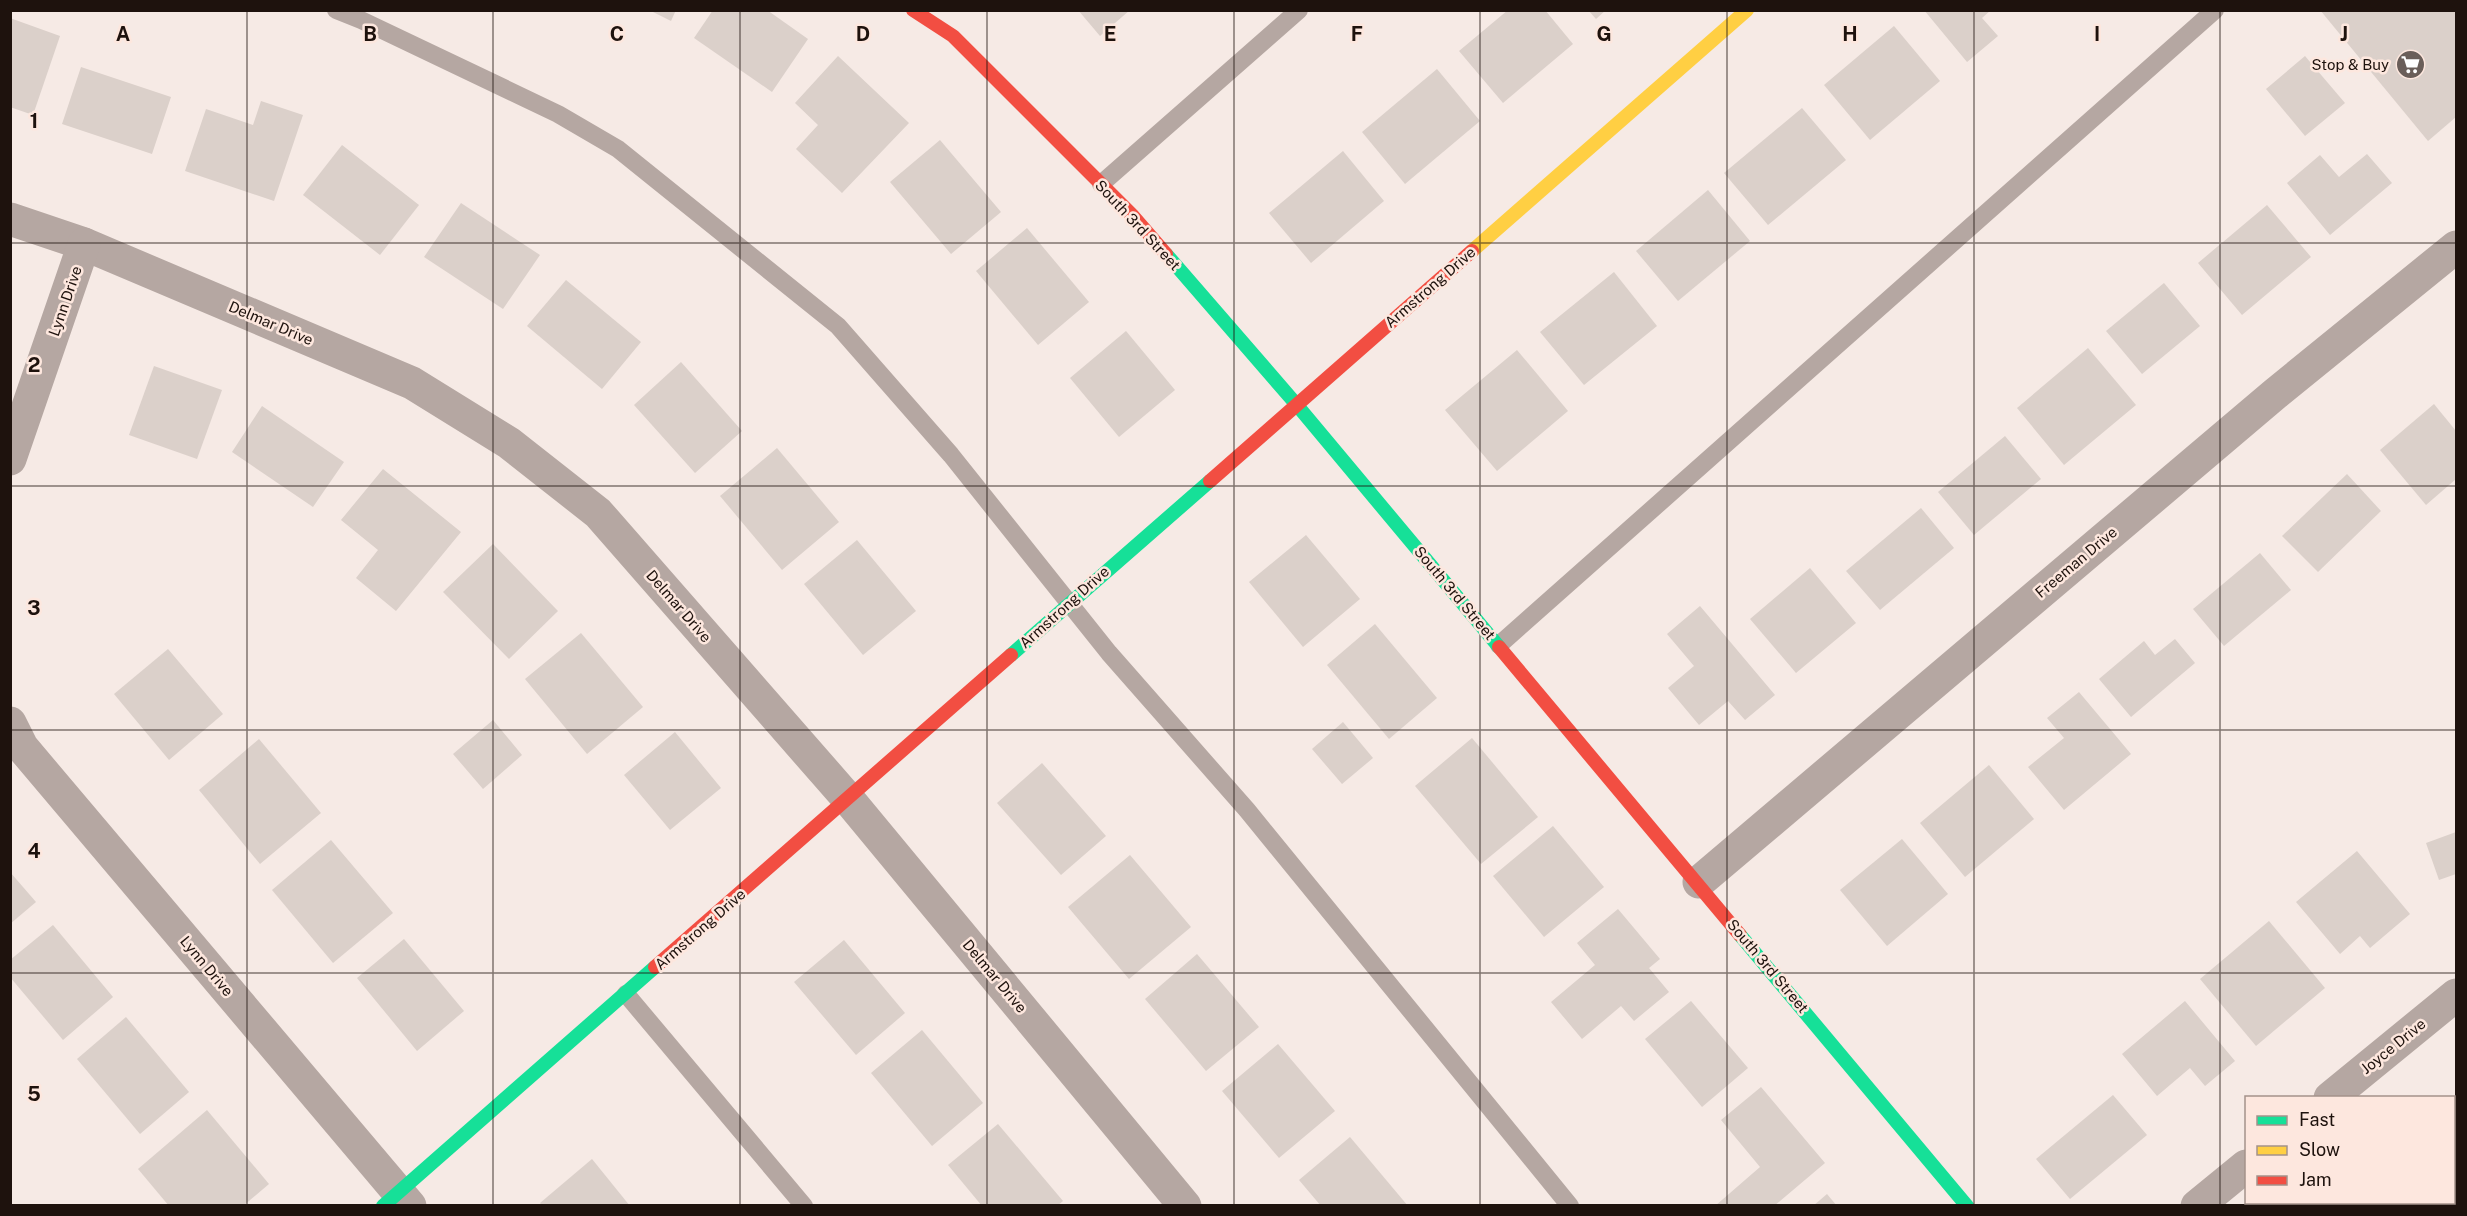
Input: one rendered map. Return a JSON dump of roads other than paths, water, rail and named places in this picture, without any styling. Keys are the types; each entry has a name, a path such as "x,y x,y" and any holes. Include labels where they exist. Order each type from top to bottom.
{"street":[{"name":"South 3rd Street","path":"913,10 953,36 1133,216 1296,404 1967,1206"},
{"name":"Armstrong Drive","path":"397,1201 626,994 849,800 1069,603 1747,10"},
{"name":"Delmar Drive","path":"10,219 84,244 412,383 509,443 598,513 849,800 1185,1206"},
{"name":"Lynn Drive","path":"10,459 84,244"},
{"name":"Freeman Drive","path":"1698,882 2266,402 2457,247"},
{"name":"Lynn Drive","path":"10,723 22,747 397,1201"},
{"name":"Joyce Drive","path":"2332,1096 2457,995"},
{"path":"2197,1206 2245,1168"}],"lane":[{"path":"336,10 362,20 558,114 618,149 838,326 951,454 1109,653 1254,819 1570,1206"},
{"path":"1101,184 1299,10"},
{"path":"1499,645 2214,10"},
{"path":"626,994 804,1206"}],"place":[{"name":"Stop & Buy","path":"2410,64"}]}
